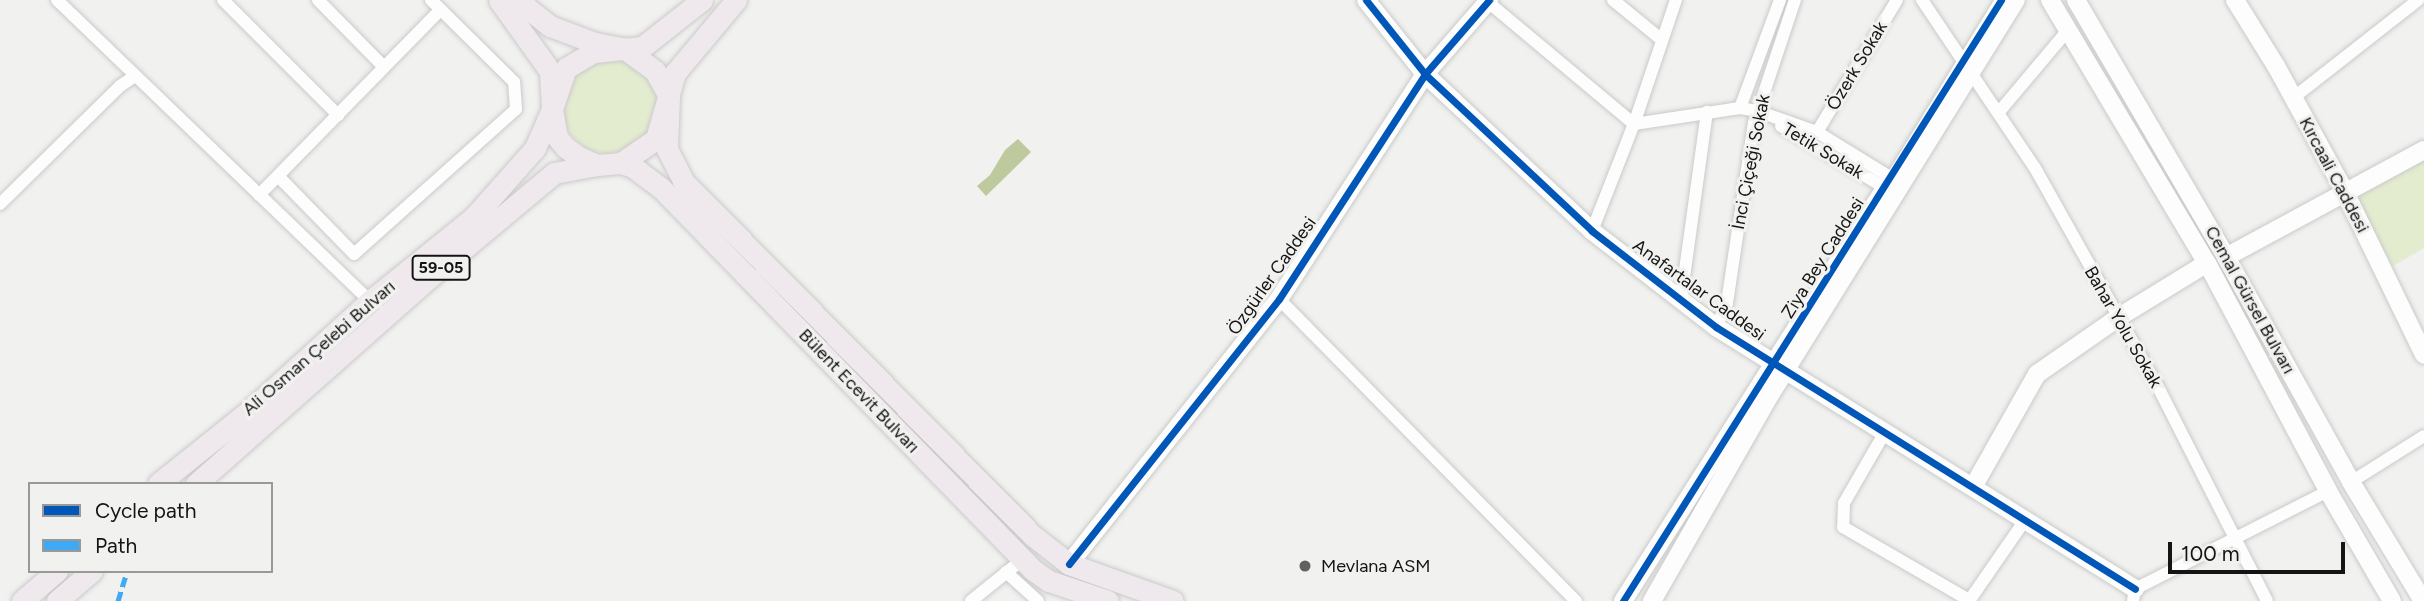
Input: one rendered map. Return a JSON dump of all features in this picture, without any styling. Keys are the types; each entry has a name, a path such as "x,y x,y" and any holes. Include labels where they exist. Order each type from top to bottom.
{"main road":[{"path":"499,0 551,71 552,109 557,137 579,157 597,164"},
{"path":"517,0 550,26 595,43 625,49 655,71 669,96 667,149 683,181 1032,536 1069,564 1173,601"},
{"path":"552,109 566,68 593,52 642,47 702,0"},
{"path":"621,163 656,139 675,73 736,0"},
{"name":"Ali Osman Çelebi Bulvarı","path":"160,482 248,412 370,301 474,217 535,148 552,109"},
{"name":"59-05","path":"597,164 621,163"},
{"name":"Bülent Ecevit Bulvarı","path":"621,163 644,174 672,198 1014,566 1108,601"},
{"name":"Ali Osman Çelebi Bulvarı","path":"198,482 431,276 554,173 597,164"},
{"path":"22,601 55,573"},
{"path":"57,601 90,573"}],"street":[{"path":"57,0 370,301"},
{"path":"223,0 338,115"},
{"path":"318,0 384,67"},
{"path":"278,176 354,254 516,109 514,82 431,0"},
{"name":"Anafartalar Caddesi","path":"1366,0 1425,74 1592,231 1716,327 2025,520 2134,595"},
{"path":"1613,0 1662,40"},
{"path":"1592,231 1634,124 1676,0"},
{"name":"İnci Çiçeği Sokak","path":"1740,108 1780,0"},
{"name":"İnci Çiçeği Sokak","path":"1716,327 1727,303 1757,111 1795,0"},
{"name":"Özerk Sokak","path":"1817,132 1897,0"},
{"name":"Bahar Yolu Sokak","path":"1922,0 2035,168 2119,317 2267,601"},
{"name":"Ziya Bey Caddesi","path":"1969,67 2001,0"},
{"name":"Ziya Bey Caddesi","path":"1623,601 1780,367 1969,67 2016,0"},
{"name":"Cemal Gürsel Bulvarı","path":"2050,0 2207,263 2329,491 2392,601"},
{"name":"Kırcaali Caddesi","path":"2236,0 2346,194 2424,355"},
{"path":"2293,98 2418,0"},
{"path":"1488,1 1634,124 1740,108 1757,111"},
{"name":"Özgürler Caddesi","path":"1069,564 1279,299 1425,74 1488,1"},
{"name":"Cemal Gürsel Bulvarı","path":"2082,3 2351,482 2423,601"},
{"path":"259,195 440,10"},
{"path":"1999,111 2068,30"},
{"path":"0,204 120,86 135,76"},
{"name":"Tetik Sokak","path":"1757,111 1817,132 1894,187"},
{"name":"Tetik Sokak","path":"1757,111 1894,187"},
{"path":"1681,299 1707,112"},
{"path":"2226,257 2424,150"},
{"path":"1973,487 2037,374 2119,317 2207,263"},
{"path":"1279,299 1576,601"},
{"name":"Ziya Bey Caddesi","path":"1652,601 1780,367"},
{"path":"1885,432 1844,503 1843,527 1969,600 2025,520"},
{"path":"2351,482 2424,436"},
{"path":"2134,595 2329,491"},
{"path":"971,601 1014,566 1038,601"}],"shaded area":[{"path":"610,58 628,62 644,72 654,88 658,106 654,124 644,140 628,150 610,154 592,150 576,140 566,124 562,106 566,88 576,72 592,62"},
{"path":"1018,139 1031,152 986,196 977,186 990,175 1005,150"},
{"path":"2424,160 2424,248 2393,266 2356,198"}],"marked path":[{"path":"118,601 126,573"}],"cycle path":[{"path":"1366,0 1425,74 1592,231 1716,327 2135,589"},
{"path":"1069,564 1279,299 1425,74 1489,0"},
{"path":"1623,601 2001,0"}],"place":[{"name":"Mevlana ASM","path":"1305,566"}]}
